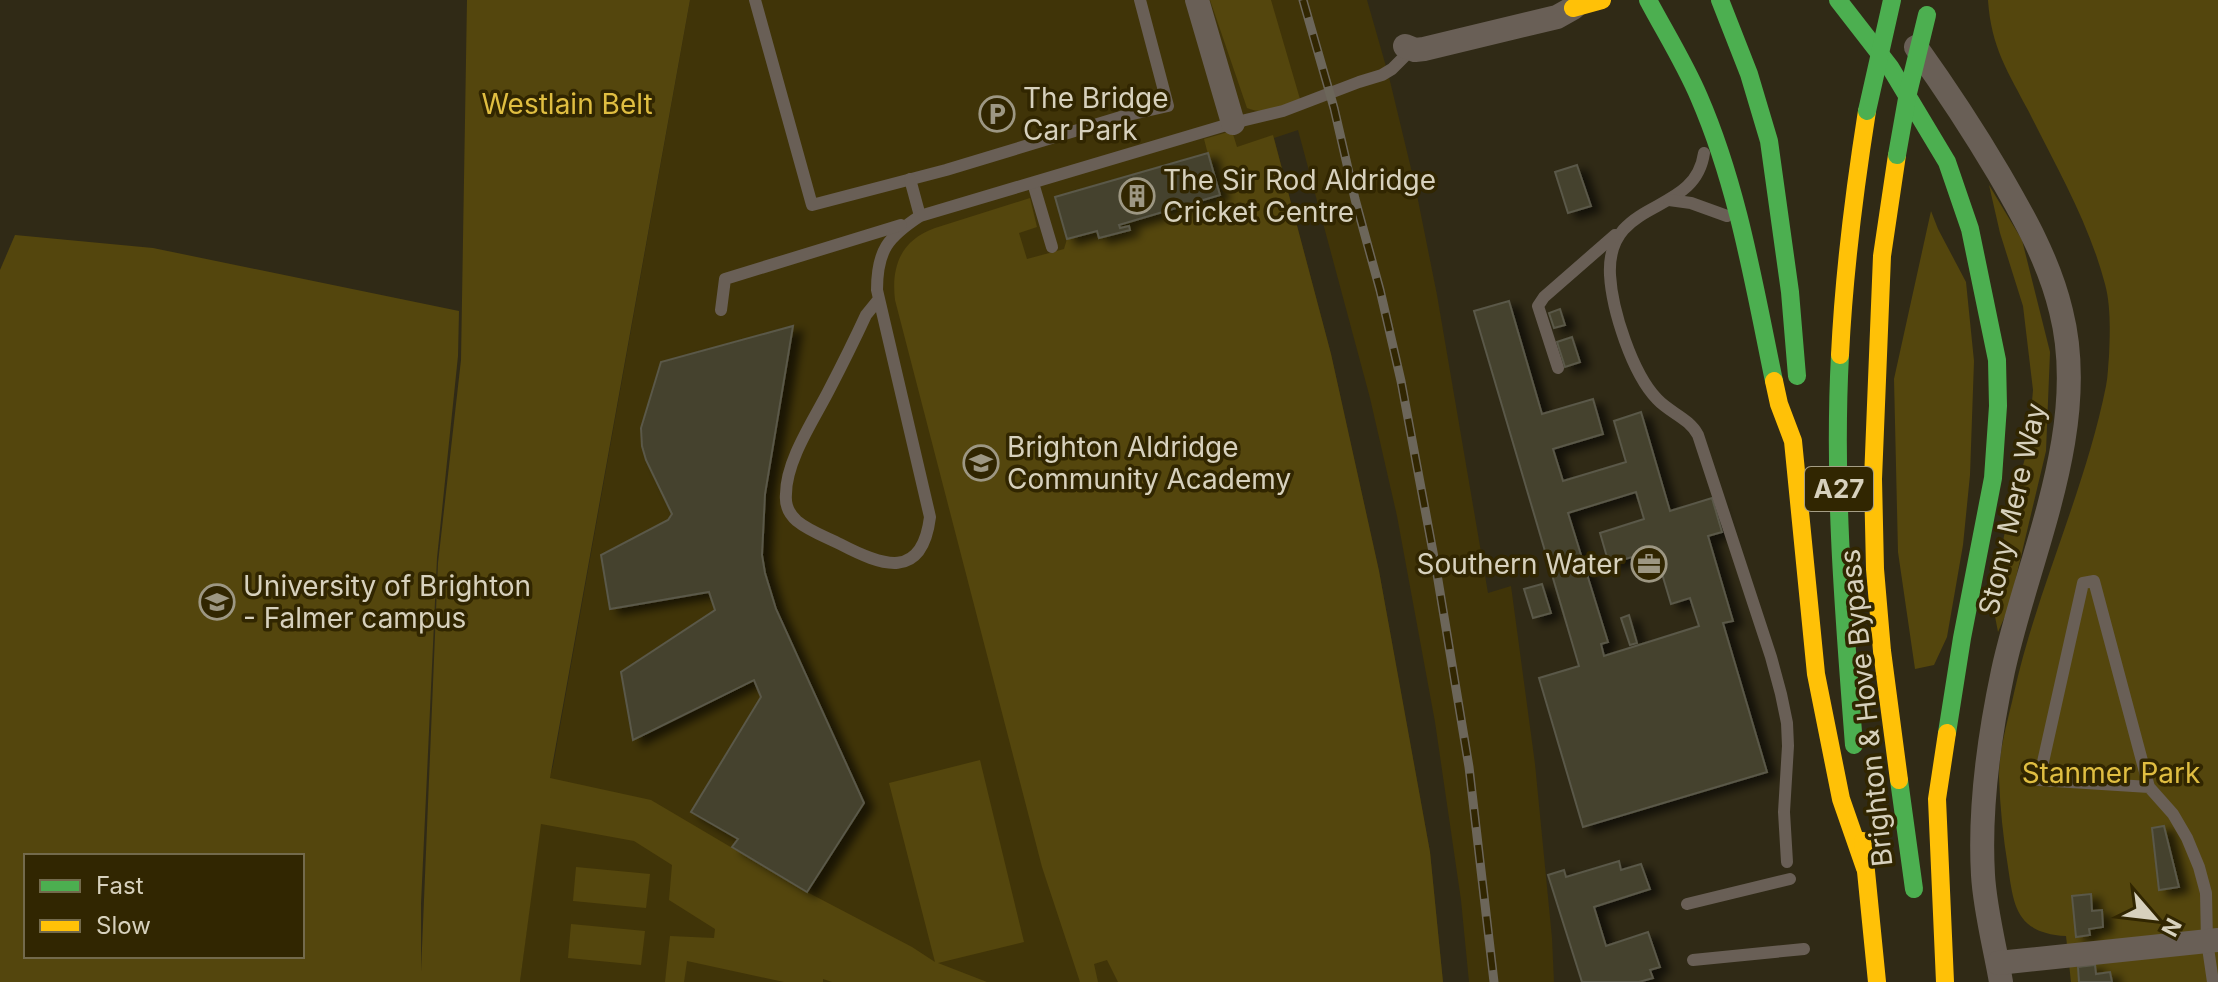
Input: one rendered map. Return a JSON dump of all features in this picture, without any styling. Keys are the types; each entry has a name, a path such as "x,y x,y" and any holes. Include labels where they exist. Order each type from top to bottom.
{"highway":[{"path":"1578,4 1602,0"},
{"path":"1720,0 1749,74 1769,141 1790,292 1800,399 1793,441"},
{"path":"1838,0 1890,67 1947,162 1970,229 1997,360 1998,406 1993,478 1962,638 1937,799 1945,982"},
{"name":"Brighton & Hove Bypass","path":"1856,760 1841,581 1837,407 1848,238 1867,111 1892,0"},
{"path":"1643,4 1699,96 1741,223 1779,404 1793,441 1816,674 1841,799 1865,868 1877,982"},
{"name":"Brighton & Hove Bypass","path":"1917,906 1882,651 1875,569 1873,479 1882,256 1908,93 1929,8"},
{"name":"Brighton & Hove Bypass","path":"1859,791 1865,868"}],"street":[{"path":"1197,0 1233,123"},
{"name":"Stony Mere Way","path":"1883,0 1960,109 2030,228 2055,288 2068,351 2069,401 2061,453 2004,668 1986,773 1983,876 1999,973"},
{"path":"1405,46 1424,49 1557,17 1578,4"},
{"path":"1999,973 2213,940"}],"lane":[{"path":"755,0 812,205 1168,106 1140,0"},
{"path":"721,310 725,279 1033,183 1283,111 1382,75 1404,57 1405,46"},
{"path":"1558,368 1539,311 1540,302 1624,227 1669,200 1692,180 1702,166 1709,123"},
{"path":"910,179 916,219"},
{"path":"1033,183 1052,247"},
{"path":"1669,200 1681,200 1703,207 1741,223"},
{"path":"879,299 866,315 806,433 791,468 786,494 791,513 806,527 865,557 889,564 907,560 917,552 925,541 930,517 879,299 877,276 887,244 895,233 916,219"},
{"path":"1624,227 1614,241 1610,267 1623,333 1649,390 1691,424 1698,435 1781,694 1788,746 1784,812 1787,862"},
{"path":"2149,787 2039,780 2083,583 2094,581 2149,787 2173,814 2199,867 2213,940 2213,982"},
{"path":"1687,904 1790,879"},
{"path":"1693,960 1804,949"}],"shaded area":[{"name":"Brighton Aldridge Community Academy","path":"690,0 1367,0 1415,185 1488,593 1511,586 1535,764 1554,982 1469,982 1461,900 1435,722 1397,516 1370,398 1298,130 1274,138 1331,354 1379,571 1430,852 1443,982 520,982 543,799 553,766"}],"green space":[{"name":"Westlain Belt","path":"467,0 690,0 550,778 651,800 807,892 935,962 889,783 980,760 1024,942 938,963 987,982 832,982 823,979 823,982 784,982 687,961 684,982 665,982 670,936 714,938 715,929 669,900 672,865 634,841 541,824 520,982 0,982 0,270 15,235 153,248 459,311 458,356 437,558 421,904 421,972 438,563 461,360"},
{"path":"1210,0 1271,0 1300,99 1267,111 1247,108"},
{"name":"Stanmer Park","path":"1988,0 2218,0 2218,982 2071,982 2066,936 2037,930 2028,924 2021,916 2013,895 2000,800 2002,745 2035,616 2097,425 2107,378 2110,320 2105,284 2090,239 2002,59 1993,32"},
{"path":"1232,131 1237,147 1273,135 1331,354 1379,571 1430,852 1443,982 1118,982 1107,960 1094,964 1098,982 1080,982 1042,867 895,300 897,265 906,247 935,228 1030,198 1037,227 1019,233 1027,259 1064,249 1067,239 1097,231 1100,238 1130,229 1128,226 1120,228 1119,225 1219,196 1204,139"},
{"path":"1989,185 2022,240 2050,352 2046,451 2009,607 1998,632 1993,606 2004,536 2028,447 2033,390 2023,306"},
{"path":"1931,211 1966,282 1974,361 1970,475 1963,545 1947,637 1934,665 1915,669 1898,552 1894,379"},
{"path":"576,867 650,874 646,908 573,901"},
{"path":"571,924 645,931 641,965 568,958"}],"building":[{"name":"The Sir Rod Aldridge Cricket Centre","path":"1208,153 1220,195 1119,225 1120,228 1129,226 1130,230 1099,238 1097,231 1067,239 1055,197"},
{"path":"1577,165 1591,206 1568,213 1555,172"},
{"path":"1509,301 1542,414 1593,399 1603,434 1553,449 1563,481 1626,462 1614,421 1641,412 1670,511 1712,498 1722,532 1708,536 1733,621 1723,623 1767,772 1583,827 1539,678 1579,666 1474,311","holes":["1636,492 1644,519 1600,533 1609,564 1655,550 1671,604 1690,598 1699,626 1604,656 1601,644 1608,642 1568,513"]},
{"path":"1560,309 1565,325 1554,328 1549,313"},
{"path":"793,326 765,494 762,555 776,609 864,803 807,892 732,847 738,839 691,812 761,697 754,680 633,740 621,672 715,610 709,592 610,609 601,555 668,520 672,514 642,446 641,428 661,362"},
{"path":"1572,337 1580,362 1565,367 1557,342"},
{"path":"1542,584 1551,613 1533,618 1524,589"},
{"path":"1629,615 1637,643 1630,645 1621,618"},
{"path":"2164,826 2179,887 2159,890 2152,828"},
{"path":"1619,861 1621,870 1641,864 1650,889 1594,907 1606,946 1648,932 1660,967 1650,970 1653,978 1639,982 1582,982 1548,875 1564,870 1566,877"},
{"path":"2091,894 2092,911 2102,910 2103,927 2089,929 2090,935 2076,937 2072,896"},
{"path":"2095,965 2096,974 2110,972 2112,982 2079,982 2078,967"}],"railway":[{"path":"1303,0 1334,108 1401,381 1469,767 1494,982"}],"traffic: fast":[{"path":"1648,0 1681,60 1713,131 1744,237 1774,381"},
{"path":"1720,0 1749,74 1769,141 1790,292 1797,376"},
{"path":"1838,0 1890,67 1947,162 1970,229 1997,360 1998,406 1993,478 1947,733"},
{"path":"1867,111 1892,0"},
{"path":"1897,155 1927,15"},
{"path":"1840,355 1839,501 1854,745"},
{"path":"1899,780 1914,889"}],"traffic: slow":[{"path":"1573,8 1602,0"},
{"path":"1840,355 1850,233 1867,111"},
{"path":"1897,155 1882,256 1873,479 1875,569 1882,651 1899,780"},
{"path":"1774,381 1793,441 1816,674 1841,799 1865,868"},
{"path":"1945,982 1937,799 1947,733"},
{"path":"1863,841 1877,982"}],"place":[{"name":"The Bridge Car Park","path":"997,114"},
{"name":"The Sir Rod Aldridge Cricket Centre","path":"1137,196"},
{"name":"Brighton Aldridge Community Academy","path":"981,463"},
{"name":"Southern Water","path":"1649,564"},
{"name":"University of Brighton - Falmer campus","path":"217,602"}]}
